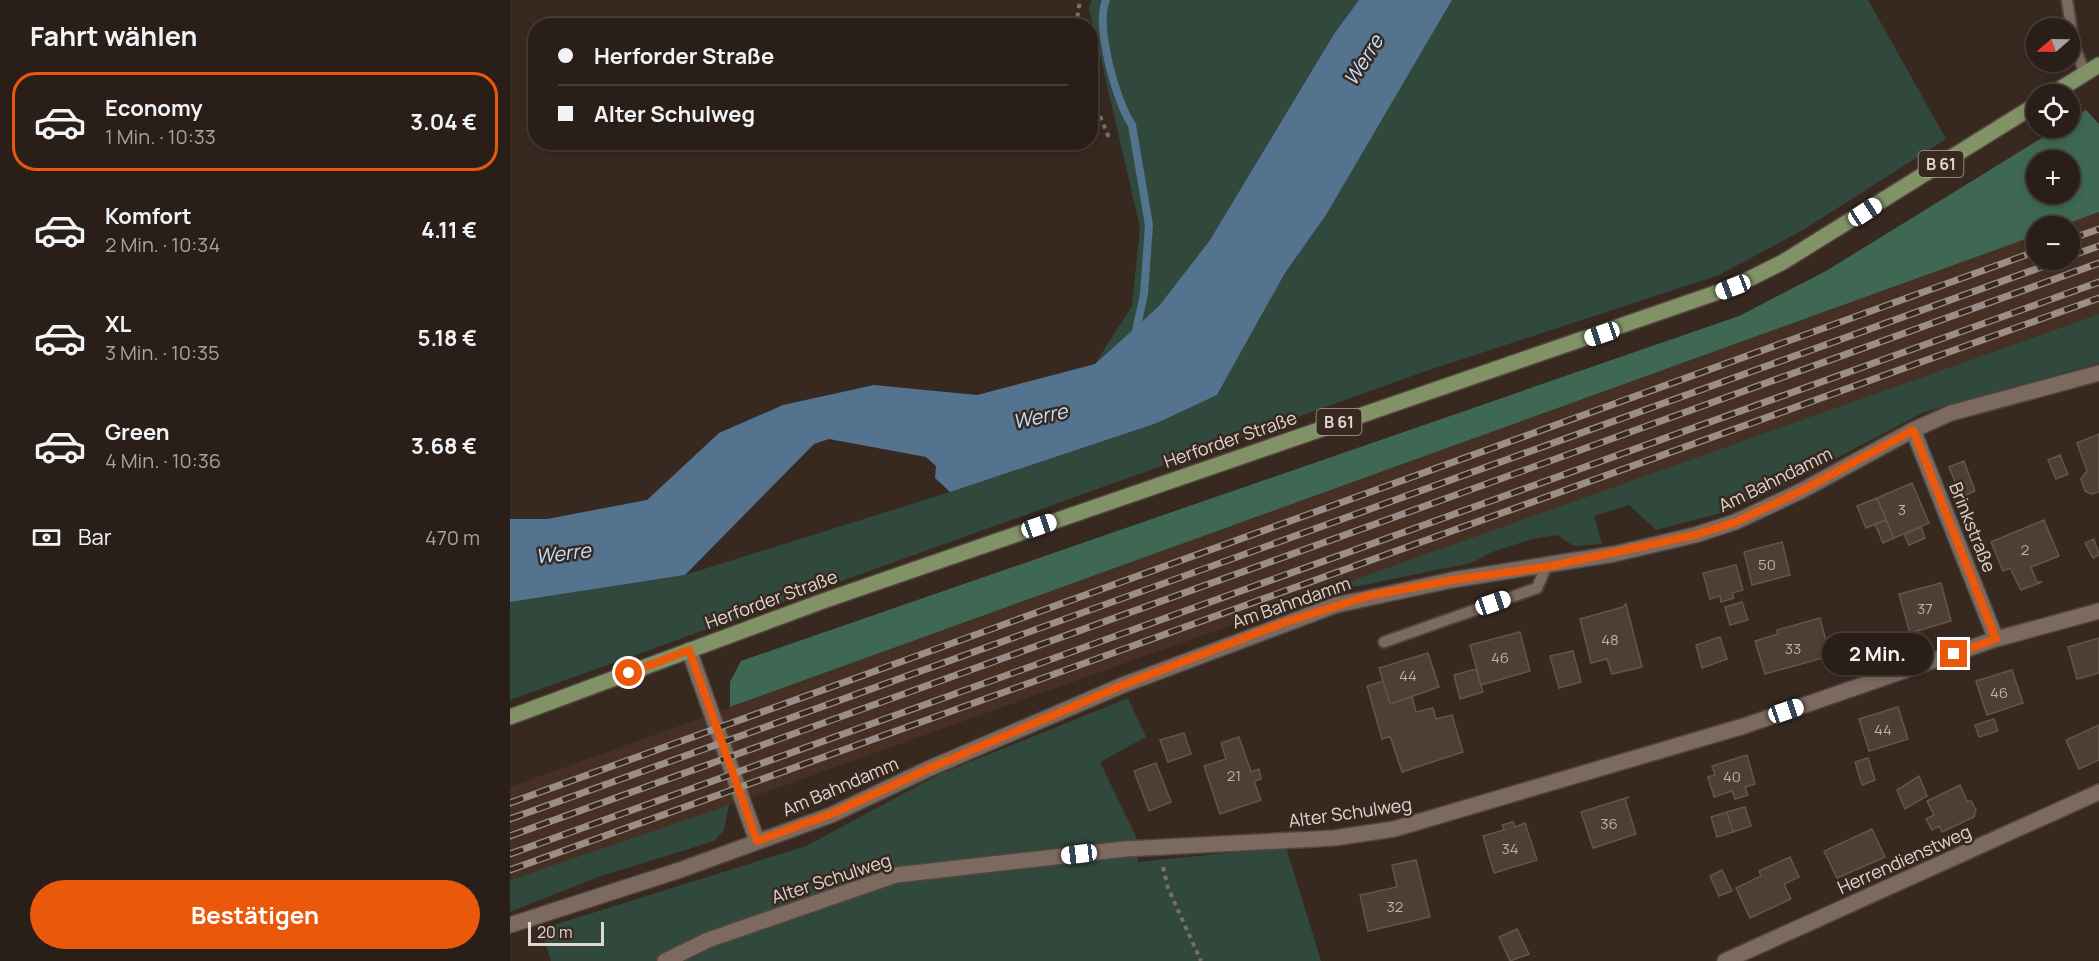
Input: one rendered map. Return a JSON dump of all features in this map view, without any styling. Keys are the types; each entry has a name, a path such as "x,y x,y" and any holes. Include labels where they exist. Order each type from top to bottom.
{"main road":[{"path":"2068,84 2099,65"},
{"name":"Herforder Straße","path":"510,717 689,650 1255,450 1689,304 1733,287 1784,262 2026,111"}],"street":[{"name":"Am Bahndamm","path":"510,925 680,870 831,814 928,769 1123,685 1305,616 1368,596 1452,580 1546,567 1695,535 1736,522 1801,491 1913,430 1951,413 2099,373"},
{"name":"Brinkstraße","path":"1913,430 1996,639"},
{"name":"Alter Schulweg","path":"665,961 708,940 896,875 1158,848 1323,838 1394,829 1743,726 1996,639 2099,611"},
{"path":"689,650 757,841"},
{"name":"Herrendienstweg","path":"1725,961 2099,792"}],"lane":[{"path":"2067,0 2074,45 2085,74"},
{"path":"1384,642 1537,588 1546,567"}],"path":[{"path":"1077,18 1080,0"},
{"path":"1098,111 1109,138"},
{"path":"1158,848 1168,888 1201,961"}],"shaded area":[{"path":"2099,212 2099,314 707,813 510,880 510,787 2026,239 2026,270 2080,270 2080,219"}],"green space":[{"path":"1092,0 1359,0 1334,34 1210,240 1159,306 1095,364 1132,306 1140,227 1098,47 1098,18 1091,18 1089,8"},
{"path":"1452,0 1868,0 1946,139 1803,230 1719,275 1423,372 510,700 510,602 685,575 950,492 1157,423 1217,395 1285,273 1326,215"},
{"path":"2086,110 2099,124 2099,212 2080,219 2080,216 2026,216 2026,239 730,707 730,682 741,661 1739,316 1826,271 2042,138 2080,138 2080,114"},
{"path":"2099,314 2099,363 1924,412 1793,481 1725,512 1656,530 1629,505 1594,516 1602,544 1574,546 1557,535 1532,539 1492,552 1471,563 1354,587 1348,582"},
{"path":"1128,698 1146,737 1100,762 1136,837 1138,862 1286,847 1321,961 551,961 541,929 806,846 938,775"},
{"path":"729,805 724,830 714,841 598,877 510,912 510,880"}],"water":[{"name":"Werre","path":"1359,0 1452,0 1326,215 1285,273 1217,395 1157,423 950,492 935,478 936,466 926,457 829,439 814,444 685,575 510,602 510,519 547,519 647,500 719,433 783,405 874,385 977,395 1095,364 1159,306 1210,240 1334,34"}],"building":[{"path":"2099,434 2099,492 2091,494 2085,491 2081,479 2087,471 2077,443"},
{"path":"2060,455 2068,474 2056,479 2048,460"},
{"path":"1964,461 1975,491 1961,497 1949,467"},
{"path":"1912,483 1929,523 1894,538 1877,498"},
{"path":"1877,498 1886,520 1866,528 1857,506"},
{"path":"1886,520 1894,538 1883,543 1875,524"},
{"path":"2044,520 2059,556 2031,567 2037,582 2042,582 2021,590 2010,568 2003,571 1991,542"},
{"path":"1921,527 1925,538 1909,545 1904,534"},
{"path":"2094,539 2099,555 2093,558 2085,543"},
{"path":"1782,542 1790,575 1752,585 1744,552"},
{"path":"1736,565 1743,590 1732,593 1734,598 1721,602 1720,596 1710,599 1703,573"},
{"path":"1941,583 1951,621 1910,633 1899,594"},
{"path":"1742,602 1748,620 1730,625 1725,607"},
{"path":"1626,604 1642,667 1612,674 1607,659 1591,663 1580,619 1623,607"},
{"path":"1820,618 1830,656 1765,674 1755,641 1778,634 1777,630"},
{"path":"1520,632 1530,671 1481,685 1470,645"},
{"path":"1720,637 1727,659 1702,668 1696,645"},
{"path":"2099,638 2099,673 2077,679 2068,647"},
{"path":"1573,651 1581,682 1559,688 1550,656"},
{"path":"1428,653 1439,687 1390,704 1379,668"},
{"path":"1476,669 1483,692 1460,699 1454,675"},
{"path":"2012,670 2023,703 1987,715 1976,681"},
{"path":"1383,681 1390,704 1412,697 1416,712 1433,708 1436,719 1452,715 1463,752 1402,772 1390,736 1382,739 1367,686"},
{"path":"1898,707 1908,739 1869,751 1859,719"},
{"path":"1994,719 1998,731 1979,737 1975,725"},
{"path":"2099,725 2099,760 2079,769 2066,740"},
{"path":"1184,733 1191,754 1168,762 1160,740"},
{"path":"1239,737 1251,772 1259,769 1261,779 1254,781 1261,800 1220,814 1204,766 1226,759 1221,743"},
{"path":"1747,755 1755,784 1745,787 1748,795 1735,799 1732,791 1714,797 1708,777 1715,775 1712,766"},
{"path":"1868,758 1875,780 1862,785 1855,762"},
{"path":"1156,763 1171,802 1149,811 1134,771"},
{"path":"1919,776 1927,796 1905,809 1897,790"},
{"path":"1960,785 1967,801 1971,801 1976,810 1974,817 1942,832 1939,826 1932,830 1926,819 1934,815 1927,801"},
{"path":"1629,797 1625,799 1636,834 1593,848 1581,812"},
{"path":"1745,807 1751,826 1733,832 1727,812"},
{"path":"1727,812 1733,832 1717,837 1711,817"},
{"path":"1513,822 1515,827 1525,823 1537,860 1494,873 1483,836 1504,830 1502,825"},
{"path":"1872,829 1885,857 1837,878 1824,851"},
{"path":"1790,857 1799,877 1784,884 1791,899 1750,918 1736,888 1761,876 1759,871"},
{"path":"1416,860 1430,917 1368,931 1360,895 1397,887 1392,865"},
{"path":"1722,870 1732,891 1719,896 1710,876"},
{"path":"1517,929 1529,954 1510,961 1499,937"}],"waterway":[{"path":"1106,0 1103,12 1105,45 1114,82 1132,125 1149,225 1144,294 1135,335"}],"railway":[{"path":"2080,236 2099,229"},
{"path":"2080,253 2099,246"},
{"path":"510,803 2026,255"},
{"path":"510,836 2099,263"},
{"path":"510,819 2033,270"},
{"path":"510,854 2099,282"},
{"path":"510,870 2099,298"}],"route":[{"path":"629,673 689,650 757,841 831,814 928,769 1123,685 1283,623 1368,596 1452,580 1546,567 1695,535 1736,522 1801,491 1913,430 1996,639 1954,654"}]}
